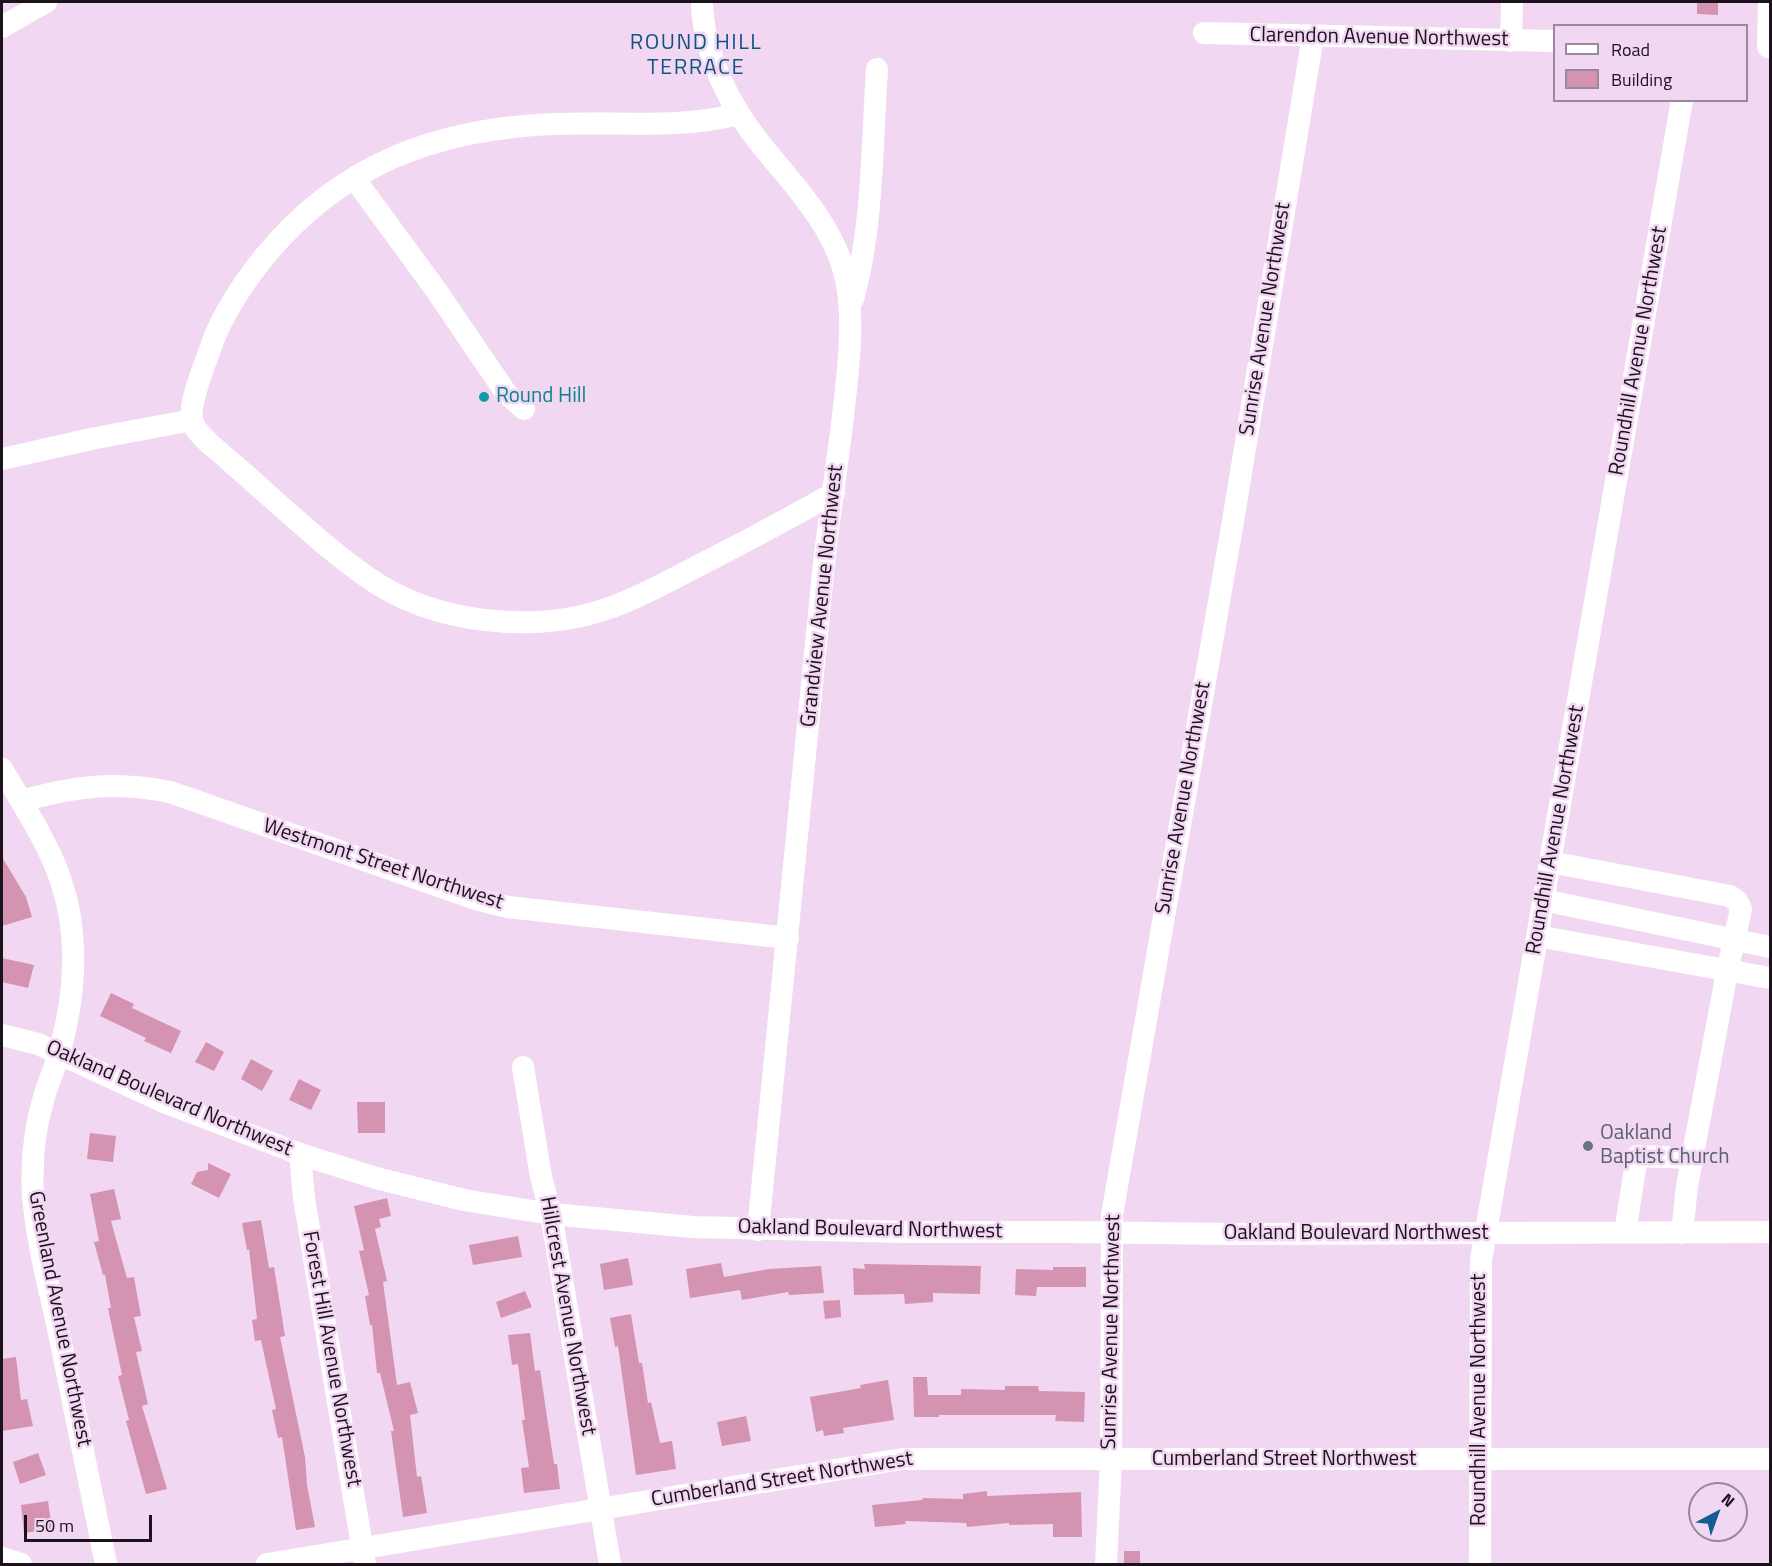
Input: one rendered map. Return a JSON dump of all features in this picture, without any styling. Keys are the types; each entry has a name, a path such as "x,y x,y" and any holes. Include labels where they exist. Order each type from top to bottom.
{"street":[{"path":"2,27 46,2"},
{"name":"Grandview Avenue Northwest","path":"702,2 708,39 715,61 739,114 825,225 845,270 850,309 850,351 825,557 758,1230"},
{"path":"1511,41 1512,2"},
{"path":"1762,47 1769,2"},
{"name":"Clarendon Avenue Northwest","path":"1204,33 1553,41"},
{"name":"Sunrise Avenue Northwest","path":"1106,1564 1111,1460 1112,1215 1232,527 1313,36"},
{"path":"850,309 860,273 866,237 877,69"},
{"name":"Roundhill Avenue Northwest","path":"1480,1564 1481,1260 1682,102"},
{"path":"739,114 687,124 554,124 508,127 463,134 394,157 354,178 307,212 279,240 249,276 218,330 201,375 191,411 192,420 195,428 211,445 328,546 369,578 423,605 462,617 488,621 541,621 579,616 610,608 640,596 834,493"},
{"path":"354,178 436,290 506,393 524,409"},
{"path":"2,459 192,420"},
{"name":"Greenland Avenue Northwest","path":"2,770 43,842 60,879 68,903 73,935 74,973 70,1010 35,1133 32,1162 33,1196 42,1254 106,1564"},
{"name":"Westmont Street Northwest","path":"21,801 74,788 103,784 143,786 170,792 479,900 508,907 788,938"},
{"path":"1550,862 1730,896 1737,901 1741,909 1727,972 1693,1158 1682,1233"},
{"path":"1543,900 1770,947"},
{"path":"1537,936 1770,978"},
{"name":"Oakland Boulevard Northwest","path":"2,1035 38,1044 164,1102 300,1154 376,1178 464,1200 551,1214 693,1227 758,1230 1111,1233 1770,1233"},
{"name":"Hillcrest Avenue Northwest","path":"523,1067 541,1177 551,1214 610,1564"},
{"name":"Forest Hill Avenue Northwest","path":"300,1154 303,1198 364,1556"},
{"path":"1625,1233 1637,1156 1693,1158"},
{"name":"Cumberland Street Northwest","path":"267,1564 364,1556 601,1509 902,1459 1770,1459"},
{"path":"2,1558 21,1564"}],"building":[{"path":"1697,2 1718,2 1718,15 1697,14"},
{"path":"2,857 26,897 32,917 2,926"},
{"path":"2,958 34,965 28,988 2,982"},
{"path":"111,993 134,1004 132,1008 181,1031 171,1053 144,1041 146,1038 100,1016"},
{"path":"206,1042 224,1052 214,1071 195,1062"},
{"path":"251,1059 273,1071 262,1091 241,1079"},
{"path":"299,1079 321,1090 311,1110 289,1100"},
{"path":"357,1102 385,1102 385,1133 358,1133"},
{"path":"90,1133 116,1136 113,1162 87,1159"},
{"path":"208,1163 231,1174 219,1198 191,1184 197,1172 208,1170"},
{"path":"114,1189 121,1219 111,1221 127,1278 134,1277 141,1316 134,1317 142,1351 136,1352 148,1404 142,1406 167,1489 146,1494 126,1421 129,1420 118,1376 122,1375 108,1308 111,1308 105,1275 103,1275 94,1242 99,1241 90,1194"},
{"path":"387,1198 391,1216 379,1219 381,1227 375,1229 387,1281 383,1282 397,1385 410,1382 418,1413 410,1415 417,1477 421,1476 427,1513 403,1517 391,1431 394,1431 380,1373 377,1373 372,1325 370,1325 365,1296 369,1295 359,1251 364,1250 354,1206"},
{"path":"261,1220 269,1268 274,1267 285,1336 280,1337 305,1457 307,1485 315,1527 296,1530 282,1437 278,1438 272,1410 276,1409 261,1340 255,1341 252,1320 257,1319 249,1249 247,1250 242,1223"},
{"path":"518,1236 522,1257 473,1265 469,1245"},
{"path":"628,1258 633,1285 604,1290 600,1264"},
{"path":"721,1263 724,1277 769,1269 821,1266 824,1293 789,1295 788,1292 742,1300 740,1290 690,1298 686,1269"},
{"path":"864,1264 981,1266 980,1294 933,1293 933,1302 905,1304 904,1294 854,1295 853,1268 865,1269"},
{"path":"1053,1267 1086,1267 1086,1287 1037,1287 1036,1296 1015,1295 1016,1269 1053,1270"},
{"path":"525,1291 532,1307 501,1318 496,1302"},
{"path":"840,1300 841,1317 825,1319 823,1301"},
{"path":"631,1314 648,1403 651,1402 660,1443 672,1441 676,1469 636,1475 618,1346 615,1347 610,1318"},
{"path":"530,1333 535,1371 540,1370 560,1489 524,1493 521,1468 529,1467 522,1420 525,1420 518,1364 512,1365 508,1335"},
{"path":"16,1357 21,1400 27,1399 33,1426 2,1431 2,1359"},
{"path":"913,1377 927,1377 928,1395 961,1395 961,1389 1005,1390 1005,1386 1038,1386 1039,1391 1085,1392 1084,1422 1055,1421 1056,1415 914,1417"},
{"path":"888,1380 894,1420 843,1428 844,1433 824,1436 823,1430 816,1432 810,1397 861,1388 860,1385"},
{"path":"746,1416 751,1441 722,1446 717,1422"},
{"path":"38,1453 46,1475 20,1484 13,1462"},
{"path":"987,1491 987,1496 1081,1492 1082,1537 1053,1537 1053,1524 1009,1525 1009,1523 967,1527 966,1523 905,1521 906,1524 875,1527 872,1505 922,1500 923,1498 963,1499 963,1494"},
{"path":"48,1501 52,1529 24,1533 21,1505"},
{"path":"1124,1551 1140,1551 1140,1564 1124,1564"}],"place":[{"name":"Round Hill","path":"484,397"},
{"name":"Oakland Baptist Church","path":"1588,1146"}],"district":[{"name":"ROUND HILL TERRACE","path":"696,56"}]}
